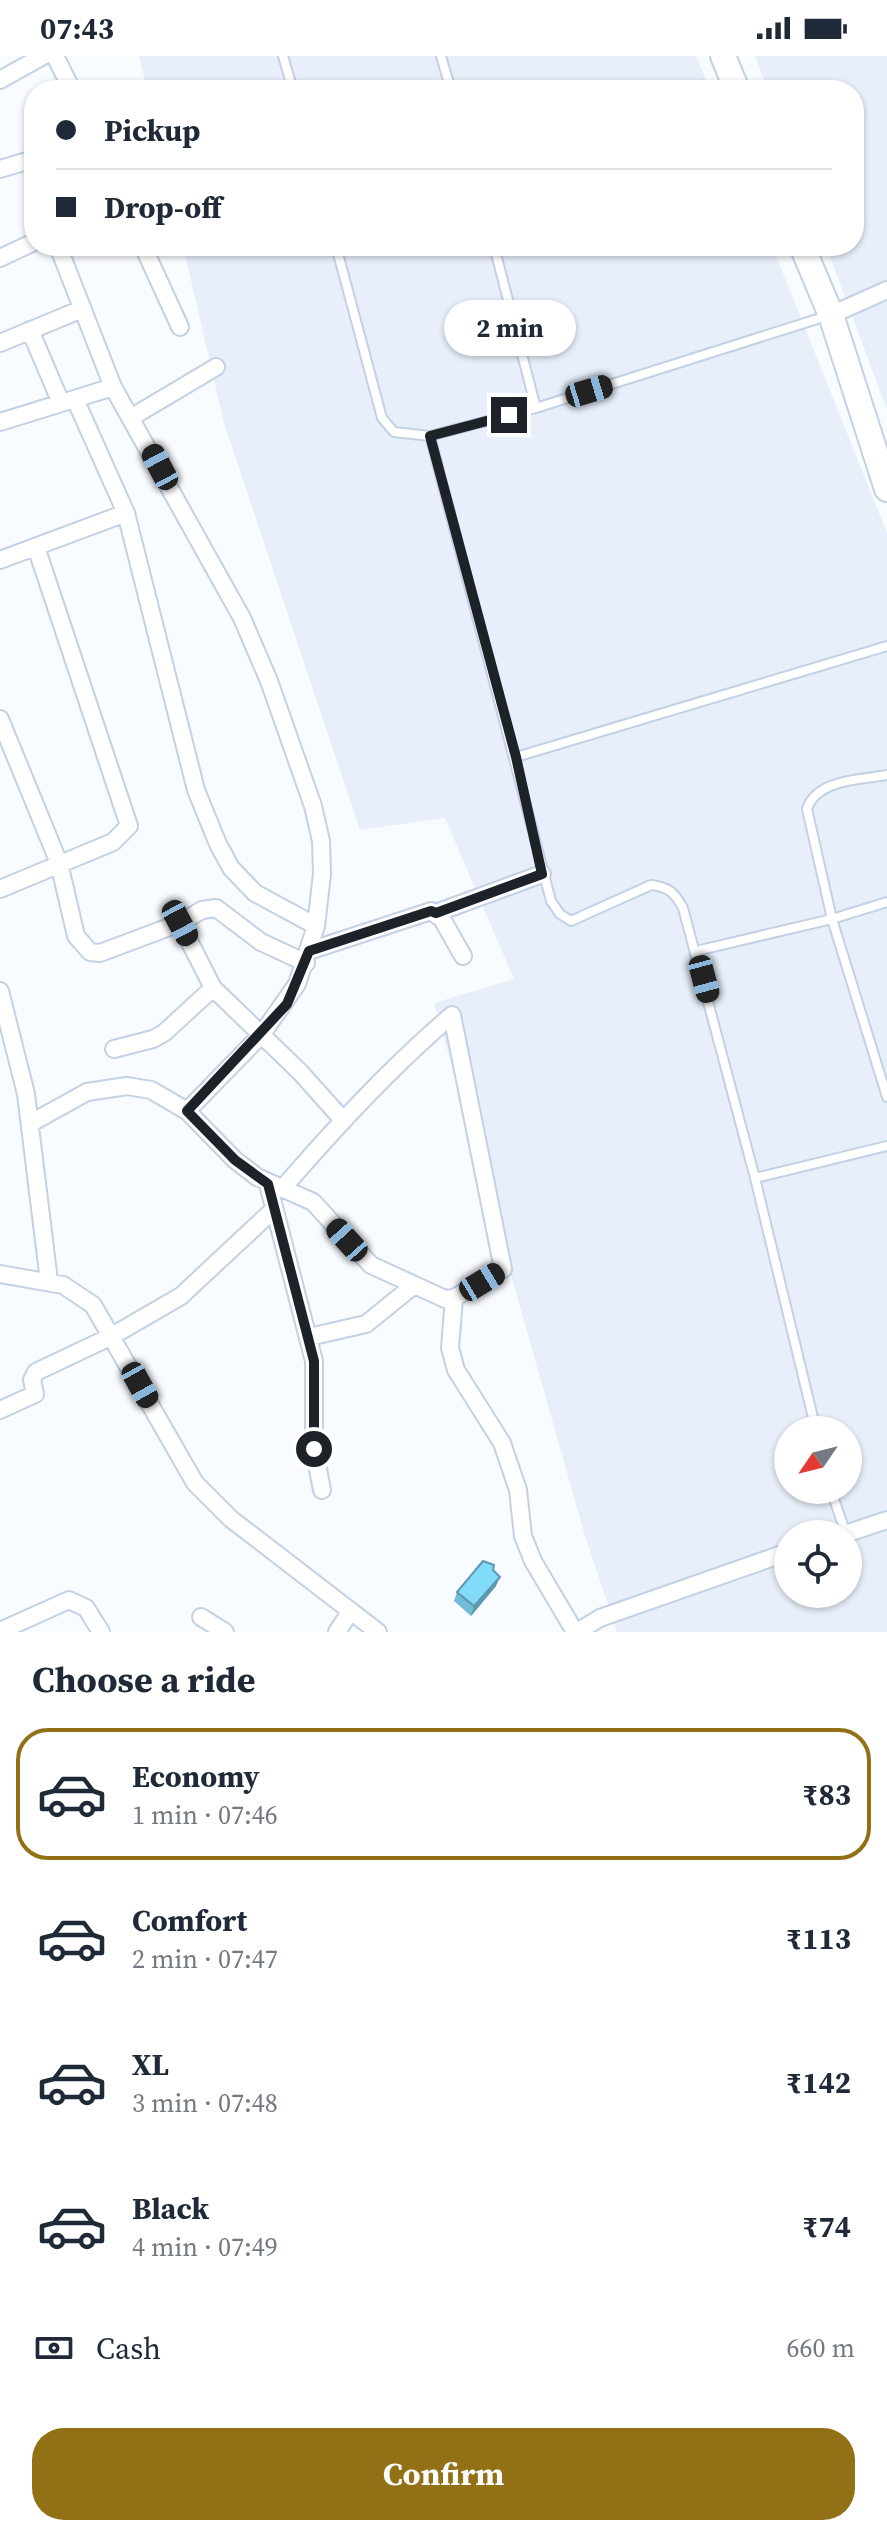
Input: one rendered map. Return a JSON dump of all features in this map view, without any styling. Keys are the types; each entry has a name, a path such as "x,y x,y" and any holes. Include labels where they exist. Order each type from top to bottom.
{"street":[{"path":"0,80 43,56"},
{"path":"55,56 67,80"},
{"path":"723,56 733,80"},
{"path":"0,169 24,162"},
{"path":"1,253 24,245"},
{"path":"62,256 113,387 242,618 269,681 313,806 321,841 322,874 316,926 287,1004 187,1111"},
{"path":"148,256 180,327"},
{"path":"806,256 831,315 887,489"},
{"path":"831,315 887,290"},
{"path":"0,343 82,309"},
{"path":"30,330 126,513 196,790 218,844 231,868 255,893 316,926"},
{"path":"132,417 216,367"},
{"path":"0,422 113,387"},
{"path":"0,560 126,513"},
{"path":"0,889 113,842 129,826 36,547"},
{"path":"0,719 59,863 76,936 90,952 100,953 180,923 202,910 216,908 261,942 307,957 542,874"},
{"path":"436,913 463,956"},
{"path":"180,923 213,988 262,1034 343,1120"},
{"path":"114,1049 164,1033 213,988"},
{"path":"0,991 31,1123 49,1281"},
{"path":"31,1123 87,1092 127,1086 151,1090 187,1111 235,1160 275,1187 313,1202 371,1265 445,1299 454,1298 503,1269 452,1015 414,1048 275,1187 272,1211 309,1337 315,1383 314,1459 322,1490"},
{"path":"0,1410 35,1394 32,1380 36,1372 112,1336 181,1296 272,1211"},
{"path":"0,1274 49,1281 76,1292 93,1305 195,1483 231,1519 378,1632"},
{"path":"309,1337 366,1324 413,1286"},
{"path":"454,1298 450,1348 456,1370 508,1454 518,1490 523,1536 533,1561 576,1632 600,1618 774,1557"},
{"path":"862,1529 887,1520"},
{"path":"0,1631 69,1600 86,1608 101,1632"},
{"path":"337,1632 350,1612"},
{"path":"201,1617 225,1632"}],"lane":[{"path":"283,56 290,80"},
{"path":"441,56 448,80"},
{"path":"339,256 382,418 394,432 430,436 536,408 831,315"},
{"path":"497,256 536,408"},
{"path":"430,436 551,901 560,914 571,921 651,885 663,886 675,894 683,908 755,1178 813,1416"},
{"path":"516,757 887,646"},
{"path":"887,775 840,783 811,797 807,809 832,919 887,1097"},
{"path":"696,951 832,919 887,902"},
{"path":"755,1178 887,1146"}],"shaded area":[{"path":"139,56 696,56 706,80 145,80"},
{"path":"755,56 887,56 887,410 830,256 864,256 864,80 764,80"},
{"path":"185,256 776,256 887,533 887,1632 617,1632 585,1536 434,1003 514,979 445,818 360,830 224,423"}],"building":[{"path":"483,1561 494,1565 493,1570 500,1577 474,1606 457,1592"}],"route":[{"path":"314,1449 314,1361 272,1211 268,1184 235,1160 187,1111 287,1004 309,951 431,911 436,913 542,874 516,757 430,436 509,415"}]}
